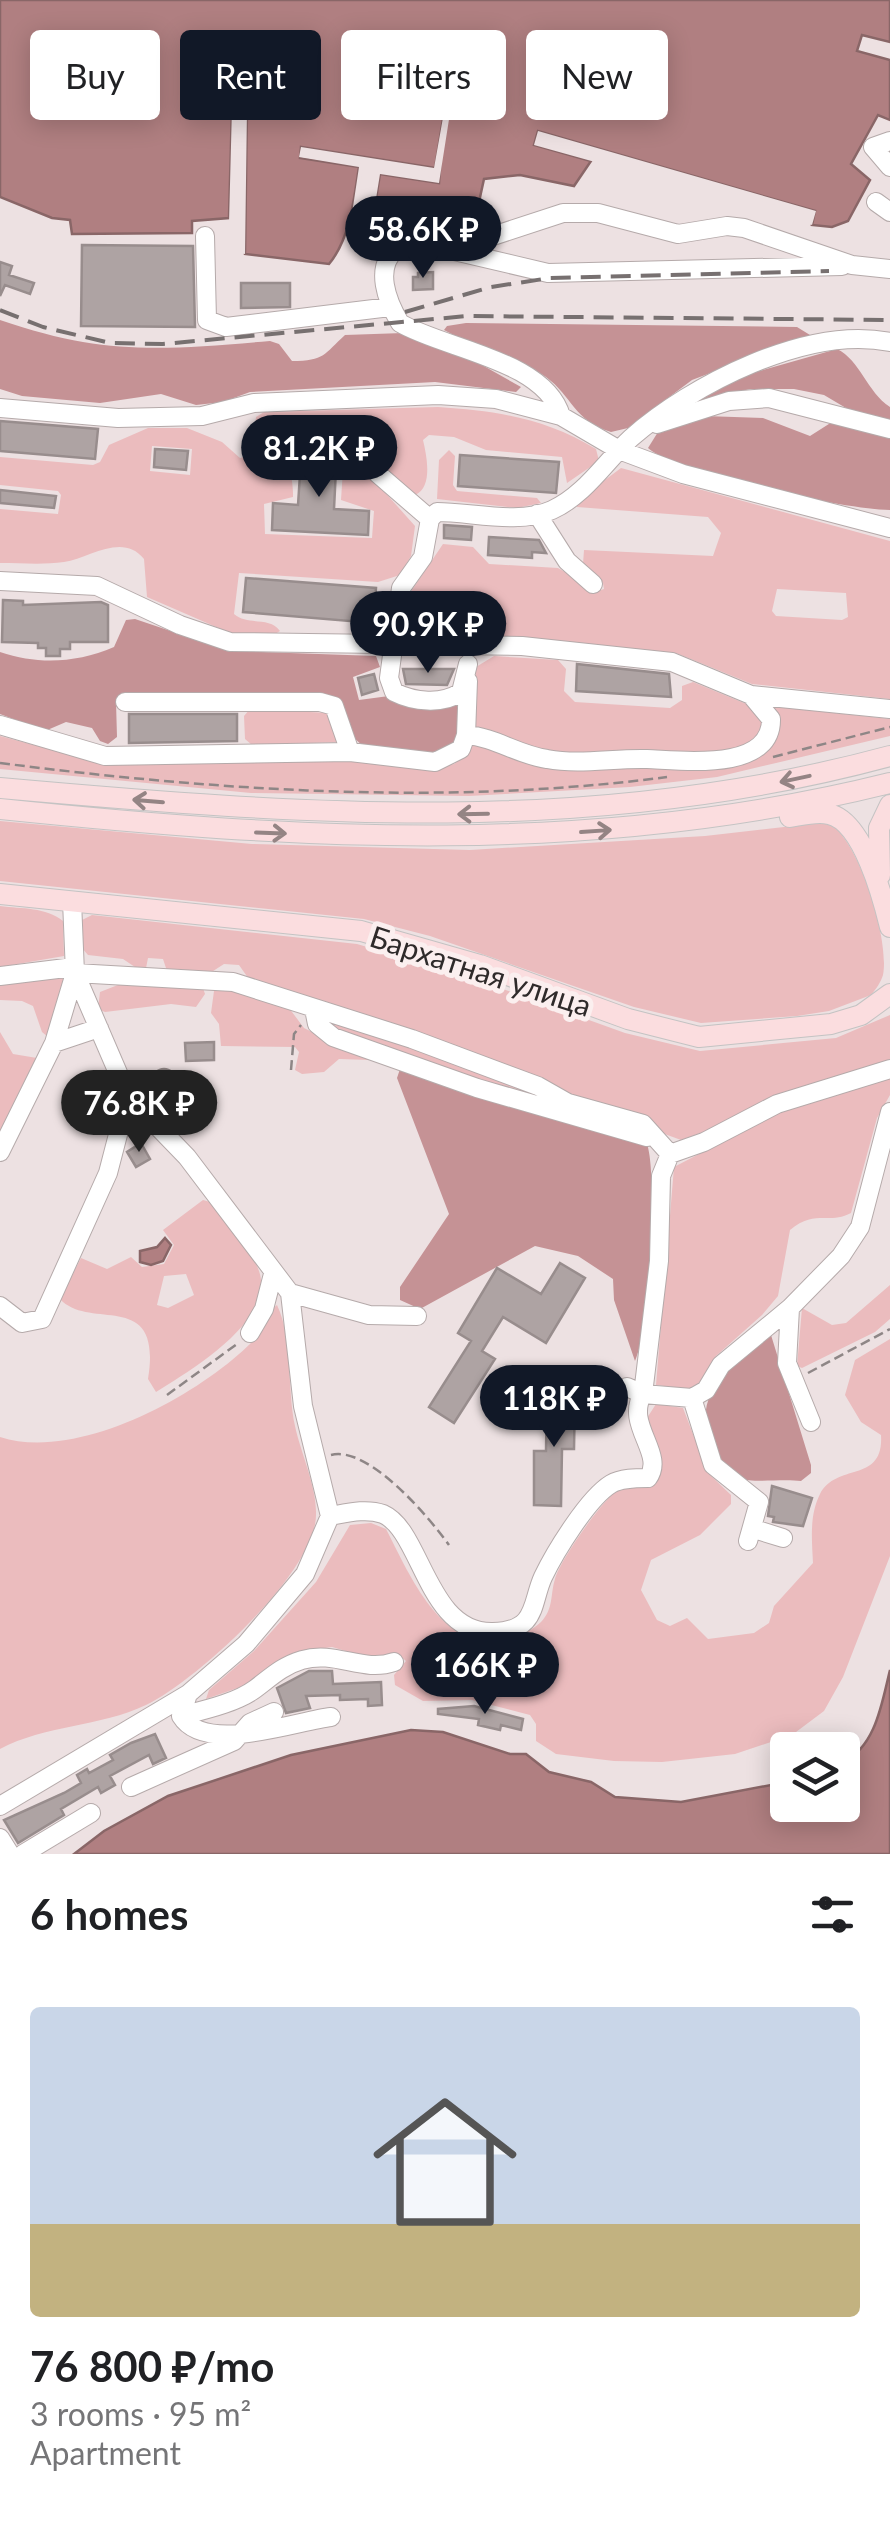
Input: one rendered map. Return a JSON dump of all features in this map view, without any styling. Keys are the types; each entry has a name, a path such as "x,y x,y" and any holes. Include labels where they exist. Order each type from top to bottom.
{"main road":[{"path":"0,788 254,810 469,814 631,806 721,795 890,756"},
{"path":"0,809 252,832 469,838 701,820 890,783"},
{"path":"882,897 878,844 890,805"},
{"path":"701,820 719,827 830,814 847,823 859,841 882,897 890,928"},
{"name":"Бархатная улица","path":"0,894 360,931 480,965 628,1019 699,1037 831,1024 861,1015 890,994"}],"street":[{"path":"890,141 874,147 890,167"},
{"path":"450,250 524,223 563,214 598,213 678,234 727,226 744,228 852,265"},
{"path":"205,236 207,320 226,327 390,308"},
{"path":"561,416 553,395 540,384 469,348 409,328 390,308 384,269 388,256 396,249 450,250 548,273 852,265 890,269"},
{"path":"468,656 461,692 452,698 406,698 394,692 389,678 391,645 401,588 423,557 430,519 437,512 537,514 573,496 642,428 700,385 741,368 833,341 890,342"},
{"path":"0,408 118,418 202,416 254,402 438,395 496,399 561,416 619,450 684,474 890,528"},
{"path":"642,428 730,401 770,398 890,430"},
{"path":"290,430 331,432 358,445 378,474 430,519"},
{"path":"537,514 567,561 593,584"},
{"path":"0,581 97,586 180,625 230,642 391,645 468,656 522,646 672,662 751,695 890,709"},
{"path":"0,725 105,756 350,752 434,762 460,749 466,735 468,656"},
{"path":"466,735 526,755 575,763 716,760 753,749 769,734 771,719 751,695"},
{"path":"125,702 320,702 334,706 350,752"},
{"path":"0,1152 54,1043 74,970 72,901"},
{"path":"74,970 128,1096 188,1157 290,1293 368,1316 417,1316"},
{"path":"0,976 74,970 233,982 315,1013 428,1045 538,1086 568,1103 643,1124 670,1154"},
{"path":"54,1043 99,1028"},
{"path":"330,1516 372,1511 393,1520 451,1614 472,1628 493,1632 529,1618 539,1602 541,1580 598,1496 613,1482 648,1478 654,1470 655,1462 636,1419 635,1391 659,1261 661,1176 670,1154 704,1142 778,1104 890,1070"},
{"path":"0,1306 22,1323 42,1320 108,1174 128,1096"},
{"path":"635,1391 692,1398 706,1390 721,1365 790,1308 840,1256 860,1227 890,1112"},
{"path":"250,1333 264,1309 274,1274"},
{"path":"0,1806 188,1694 246,1644 305,1574 330,1516 303,1406 290,1293"},
{"path":"790,1308 787,1363 811,1422"},
{"path":"692,1398 713,1465 759,1502 751,1535 784,1538"},
{"path":"180,1716 254,1690 269,1675 304,1659 333,1656 376,1668 394,1662"},
{"path":"180,1716 188,1694"},
{"path":"131,1787 227,1745 250,1723 274,1712"},
{"path":"180,1716 200,1730 242,1734 331,1717"},
{"path":"23,1854 91,1813"},
{"path":"0,1838 10,1854"}],"path":[{"path":"766,758 890,727"},
{"path":"0,762 117,778 307,789 467,791 681,775"},
{"path":"291,1070 294,1034 315,1013"},
{"path":"794,1380 890,1329"},
{"path":"167,1396 250,1333"},
{"path":"315,1458 340,1452 372,1463 449,1545"}],"shaded area":[{"path":"0,0 890,0 890,42 862,35 857,51 890,60 890,120 878,115 851,164 870,180 848,221 832,227 812,225 815,211 538,131 534,145 591,161 574,186 520,175 484,179 472,234 374,211 380,174 439,183 444,120 506,120 506,30 341,30 341,120 443,120 435,168 301,147 300,158 359,167 346,231 329,264 245,254 247,120 321,120 321,30 180,30 180,120 232,120 229,218 192,221 192,233 72,234 70,220 52,218 0,197"},
{"path":"0,320 103,345 165,348 270,341 279,344 292,361 318,358 345,335 403,333 466,356 521,387 516,392 435,382 250,392 223,402 196,405 161,394 100,403 22,396 0,389"},
{"path":"466,323 797,327 810,335 692,380 628,428 611,432 581,415 546,377 444,330"},
{"path":"837,349 890,407 890,422 851,411 824,395 794,389 750,389 697,402 745,375"},
{"path":"438,407 480,411 558,430 596,449 599,461 567,483 562,457 486,450 454,437 429,435 423,440 426,479 415,495 384,469 364,443 277,427 293,497 264,504 265,534 372,538 374,511 341,500 344,454 349,452 415,526 411,556 400,575 378,582 239,573 234,614 276,626 280,631 275,634 230,633 147,597 144,559 126,548 106,549 64,562 0,563 0,509 58,514 61,495 58,491 0,485 0,457 93,465 100,462 109,445 148,428 187,428 222,442 240,458 252,455 256,417 264,412","holes":["152,446 192,449 190,475 150,471"]},
{"path":"705,416 763,418 810,436 832,422 890,437 890,510 764,489 692,469 648,448 658,432"},
{"path":"449,450 455,456 453,485 457,491 537,498 541,503 517,508 437,499 439,460"},
{"path":"621,468 890,541 890,699 752,684 676,653 523,637 412,637 405,633 410,593 443,544 473,547 489,564 558,568 598,591 604,589 603,583 583,564 584,550 713,556 721,533 708,517 577,507 577,501","holes":["777,589 846,593 848,617 842,620 776,616 772,611"]},
{"path":"135,619 230,651 376,656 380,667 353,677 359,700 389,696 457,704 459,733 454,745 433,754 363,746 354,738 339,701 116,702 117,737 108,744 100,741 92,728 66,722 45,731 0,714 0,652 43,660 86,656 114,647 126,620"},
{"path":"494,656 558,660 566,669 564,691 575,702 670,708 682,700 682,686 693,682 744,703 890,719 890,736 717,777 630,787 469,796 251,793 0,769 0,736 105,764 350,759 436,768 454,764 467,754 474,736 476,667"},
{"path":"250,709 330,713 339,742 252,745 245,739 244,716"},
{"path":"0,821 252,844 470,850 705,836 828,822 851,848 870,892 882,939 883,975 871,995 829,1011 701,1023 634,1007 430,936 364,919 0,881"},
{"path":"0,906 41,911 63,921 64,956 0,967"},
{"path":"92,915 357,944 475,979 625,1033 700,1051 836,1038 890,1015 890,1064 681,1140 251,982 239,965 224,964 210,973 167,971 163,959 148,958 146,968 138,969 123,959 88,955 81,947 82,920"},
{"path":"62,978 66,982 48,1037 42,1032 33,1006 0,1000 0,984"},
{"path":"123,983 202,985 205,994 196,1007 171,1004 105,1012 98,1009 100,992"},
{"path":"224,986 289,1008 304,1028 369,1060 339,1059 324,1072 302,1074 295,1070 299,1052 295,1047 221,1046 219,1024 211,1013 214,991"},
{"path":"329,1019 362,1027 595,1117 336,1033"},
{"path":"0,1032 13,1054 37,1058 0,1136"},
{"path":"400,1069 647,1144 652,1187 650,1253 644,1319 635,1361 614,1300 613,1279 578,1256 535,1246 420,1309 400,1300 400,1287 449,1214 397,1078"},
{"path":"890,1076 890,1095 877,1118 851,1213 807,1220 790,1230 778,1296 762,1315 716,1356 701,1382 688,1389 656,1385 674,1167 780,1112"},
{"path":"203,1200 210,1202 250,1252 259,1271 261,1289 255,1307 227,1342 156,1392 148,1379 150,1351 145,1332 135,1322 73,1308 60,1299 81,1258 107,1269 131,1257 142,1267 164,1264 174,1245 163,1230","holes":["186,1274 194,1295 168,1308 157,1305 164,1276"]},
{"path":"165,1238 171,1245 163,1261 151,1265 140,1262 140,1251 157,1247"},
{"path":"890,1285 890,1319 875,1332 802,1368 797,1366 802,1308 832,1325 846,1323"},
{"path":"277,1305 288,1348 295,1426 316,1504 311,1539 296,1565 249,1623 167,1693 128,1712 35,1735 0,1749 0,1437 31,1442 64,1440 135,1419 229,1363 252,1342"},
{"path":"771,1335 811,1465 811,1473 801,1481 751,1481 737,1475 720,1458 707,1424 706,1410 714,1388 742,1357"},
{"path":"890,1339 890,1556 843,1677 824,1711 796,1732 770,1732 770,1742 735,1754 662,1762 556,1754 536,1741 536,1724 530,1715 472,1700 423,1701 395,1685 394,1675 406,1661 399,1655 376,1660 332,1647 304,1651 265,1669 249,1684 206,1699 209,1690 254,1651 316,1582 350,1525 371,1523 386,1529 431,1607 446,1624 464,1635 484,1641 507,1640 534,1628 548,1612 564,1559 602,1506 621,1489 655,1485 661,1460 647,1418 656,1404 683,1408 708,1473 731,1495 731,1504 700,1535 651,1560 641,1590 657,1620 670,1626 687,1618 708,1639 754,1633 769,1623 774,1606 813,1563 813,1519 820,1494 837,1478 868,1467 880,1450 881,1435 861,1422 845,1395 855,1360"},
{"path":"890,1670 890,1854 74,1854 104,1831 168,1796 291,1755 411,1730 443,1732 510,1754 526,1754 549,1772 591,1782 615,1797 681,1802 770,1785 770,1822 860,1822 860,1749 880,1709"}],"pier":[{"path":"232,120 236,120 234,218 229,223"},
{"path":"242,120 247,120 245,254 240,253"},
{"path":"443,120 449,120 439,183 380,174 374,211 369,210 378,169 435,178 436,173 305,152 363,164 358,208 353,207 359,167 299,157 301,147 434,168"},
{"path":"538,131 816,211 812,225 807,223 810,215 541,137 540,141 593,157 595,162 534,145"}],"building":[{"path":"82,245 193,246 195,327 81,326"},
{"path":"0,262 12,266 9,275 34,283 30,294 5,285 0,296"},
{"path":"433,272 433,289 413,290 413,277"},
{"path":"241,283 290,283 290,307 241,308"},
{"path":"0,421 98,429 95,459 0,451"},
{"path":"302,444 337,449 334,509 369,511 368,535 272,530 273,503 298,505"},
{"path":"155,449 188,451 186,470 154,467"},
{"path":"460,455 559,462 556,493 458,486"},
{"path":"0,490 56,496 54,508 0,503"},
{"path":"444,525 472,527 471,540 444,538"},
{"path":"489,537 539,540 546,553 532,552 532,558 488,555"},
{"path":"246,578 376,588 373,623 243,612"},
{"path":"3,600 23,601 23,605 101,602 108,605 108,642 70,642 70,649 60,649 60,656 46,656 46,648 38,648 38,643 2,642"},
{"path":"577,664 669,674 671,697 576,691"},
{"path":"403,669 454,669 447,685 406,684"},
{"path":"374,674 378,690 362,695 358,678"},
{"path":"129,714 237,714 237,741 129,743"},
{"path":"214,1042 214,1060 186,1061 185,1043"},
{"path":"164,1069 172,1072 172,1088 164,1091 156,1088 153,1080 156,1072"},
{"path":"141,1143 150,1159 136,1167 127,1152"},
{"path":"560,1263 585,1278 546,1343 503,1317 482,1351 495,1359 454,1423 429,1407 471,1341 458,1333 497,1268 541,1294"},
{"path":"547,1395 575,1395 574,1449 562,1449 561,1506 534,1505 534,1451 546,1451"},
{"path":"772,1486 812,1498 803,1526 773,1522 774,1517 768,1516"},
{"path":"309,1671 332,1671 333,1684 381,1682 382,1705 368,1706 368,1699 340,1700 340,1695 306,1696 310,1708 286,1713 277,1688"},
{"path":"474,1706 523,1719 521,1730 501,1725 500,1730 478,1725 479,1719 438,1714 438,1709"},
{"path":"155,1734 166,1758 153,1764 149,1755 110,1776 115,1785 101,1793 98,1787 61,1809 64,1815 18,1843 4,1820 64,1793 81,1783 77,1775 87,1769 89,1773 113,1760 110,1755"}],"railway":[{"path":"405,312 491,287 550,278 829,271"},
{"path":"0,310 43,327 110,343 163,344 467,316 890,320"}]}
